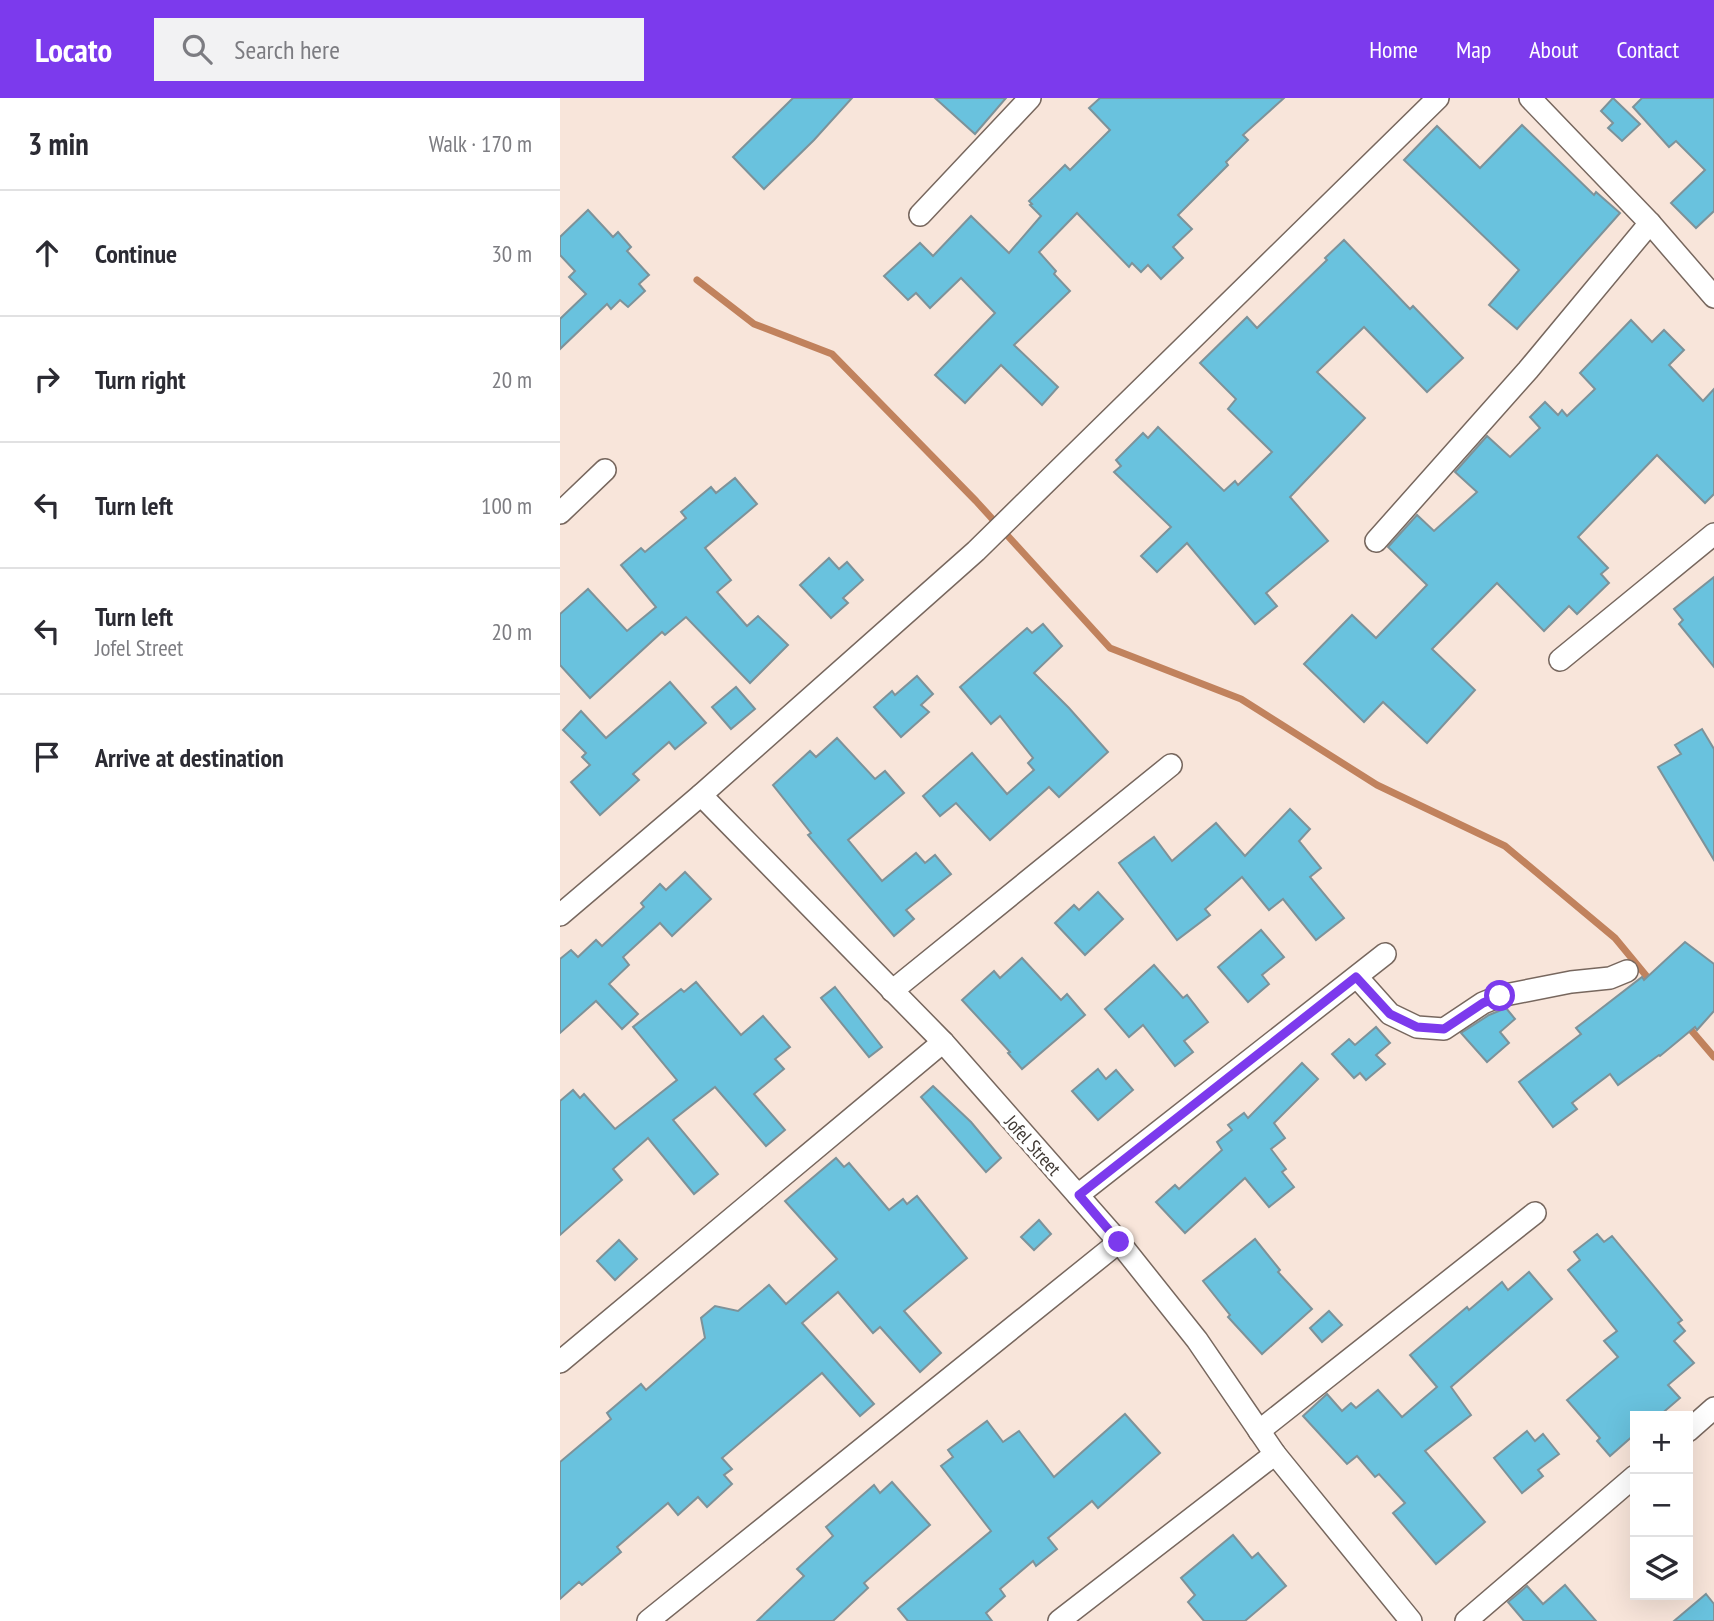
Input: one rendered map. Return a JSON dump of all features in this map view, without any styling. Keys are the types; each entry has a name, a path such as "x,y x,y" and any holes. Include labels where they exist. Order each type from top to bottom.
{"street":[{"path":"920,215 1030,98"},
{"path":"560,915 701,796 976,551 1438,98"},
{"path":"1530,98 1650,223 1714,297"},
{"path":"1376,541 1528,370 1650,223"},
{"path":"560,513 605,470"},
{"path":"1560,660 1714,534"},
{"path":"892,990 1171,765"},
{"name":"Jofel Street","path":"701,796 943,1042 1079,1195 1197,1340 1275,1454 1411,1621"},
{"path":"1079,1195 1385,954"},
{"path":"1356,977 1390,1014 1417,1027 1444,1029 1483,1003 1500,996 1572,982 1610,978 1627,971"},
{"path":"560,1362 943,1042"},
{"path":"1259,1431 1535,1213"},
{"path":"648,1621 1119,1242"},
{"path":"1693,1427 1714,1408"},
{"path":"1059,1621 1275,1454"},
{"path":"1466,1621 1630,1480"}],"building":[{"path":"793,98 852,98 764,189 733,157"},
{"path":"935,98 1006,98 975,134"},
{"path":"1100,98 1284,98 1243,135 1248,140 1226,162 1228,165 1178,215 1192,229 1173,247 1183,258 1161,279 1148,265 1141,272 1132,263 1129,267 1077,213 1039,252 1070,291 1014,345 1058,387 1042,405 1001,365 965,403 935,375 995,313 961,278 930,308 916,293 908,300 884,276 920,243 933,256 971,216 1009,253 1041,216 1029,201 1065,165 1070,170 1110,130 1089,108"},
{"path":"1613,98 1640,124 1622,141 1608,128 1613,123 1601,111"},
{"path":"1642,98 1714,98 1714,211 1696,228 1671,203 1705,170 1676,141 1669,147 1633,107"},
{"path":"1522,125 1594,195 1596,192 1620,213 1517,329 1489,305 1519,270 1404,160 1437,126 1480,168"},
{"path":"588,210 613,237 618,232 631,247 627,251 649,275 639,284 645,291 628,307 620,300 611,309 607,304 560,349 560,319 586,294 569,277 575,271 560,255 560,237"},
{"path":"1344,240 1410,309 1413,306 1463,358 1427,392 1364,327 1317,372 1365,418 1290,497 1328,541 1266,593 1277,606 1255,624 1187,543 1157,572 1141,556 1171,527 1114,472 1121,466 1116,460 1143,433 1148,438 1158,427 1224,491 1235,481 1238,485 1272,452 1228,409 1236,399 1200,363 1247,317 1257,328"},
{"path":"1631,320 1652,342 1664,330 1684,350 1669,365 1703,401 1714,389 1714,494 1705,503 1657,455 1578,537 1608,568 1601,574 1609,583 1577,614 1569,606 1544,631 1497,583 1432,649 1475,690 1427,743 1383,702 1364,722 1304,664 1352,615 1376,638 1427,585 1388,547 1417,515 1434,531 1477,492 1455,472 1487,436 1510,457 1540,428 1530,417 1545,402 1558,415 1562,410 1567,416 1595,389 1580,373"},
{"path":"735,478 757,504 705,548 731,580 717,592 747,626 758,616 788,645 750,683 686,617 665,635 662,632 590,698 560,665 560,614 588,589 627,631 656,607 621,565 641,548 645,552 686,518 681,512 711,487 716,493"},
{"path":"829,558 839,569 847,562 863,580 843,598 848,603 831,618 800,585"},
{"path":"1714,577 1714,667 1679,624 1683,620 1674,609"},
{"path":"1043,624 1062,646 1034,673 1108,752 1059,797 1049,787 990,840 956,803 940,816 923,796 972,753 1007,794 1034,770 1028,763 1033,758 1000,716 991,724 960,687 1027,628 1032,633"},
{"path":"917,676 933,694 921,705 929,712 901,737 874,707 892,691 895,695"},
{"path":"670,682 706,723 675,749 669,742 633,774 639,780 600,815 571,782 590,765 582,757 586,753 563,730 581,711 606,738"},
{"path":"736,687 755,709 731,729 712,707"},
{"path":"1702,729 1714,749 1714,860 1658,767 1681,754 1675,745"},
{"path":"837,738 875,779 885,771 904,793 848,840 882,881 916,853 925,863 935,855 951,874 906,910 914,919 894,936 808,835 811,833 773,785 810,751 816,757"},
{"path":"1290,809 1310,829 1299,841 1321,868 1310,877 1344,918 1316,940 1283,899 1269,910 1242,877 1205,909 1210,915 1177,940 1119,863 1154,837 1172,861 1216,823 1245,856"},
{"path":"685,872 711,899 672,936 660,923 623,957 629,965 609,984 638,1014 622,1029 596,1001 560,1033 560,959 571,950 578,957 596,940 602,946 644,907 641,903 660,884 666,890"},
{"path":"1098,892 1123,919 1085,955 1055,923 1074,905 1079,910"},
{"path":"1261,930 1284,957 1262,975 1269,984 1248,1002 1218,967"},
{"path":"1685,942 1714,964 1714,1011 1697,1030 1695,1027 1660,1056 1618,1085 1610,1074 1572,1103 1577,1109 1553,1127 1519,1082 1581,1034 1576,1028 1642,977 1644,980"},
{"path":"1022,958 1061,1000 1067,994 1085,1015 1022,1069 962,1000 994,971 1000,978"},
{"path":"1154,965 1183,998 1187,995 1208,1022 1184,1041 1193,1052 1175,1066 1143,1025 1129,1037 1105,1009"},
{"path":"696,982 741,1035 763,1016 790,1047 775,1059 784,1069 754,1094 785,1130 766,1146 715,1087 673,1120 718,1174 694,1194 648,1138 613,1169 622,1180 560,1235 560,1101 573,1090 580,1098 584,1094 615,1129 677,1080 633,1027 681,989 684,992"},
{"path":"835,987 882,1047 869,1057 821,998"},
{"path":"1506,1008 1515,1019 1500,1032 1509,1043 1487,1062 1461,1033 1489,1015"},
{"path":"1376,1027 1390,1043 1376,1055 1385,1064 1366,1080 1360,1073 1354,1078 1332,1054 1349,1039 1355,1045"},
{"path":"1302,1063 1318,1079 1274,1123 1285,1138 1271,1149 1286,1169 1282,1172 1294,1187 1269,1207 1245,1178 1185,1233 1156,1202 1175,1185 1179,1189 1222,1150 1217,1142 1232,1130 1228,1125 1244,1113 1248,1118"},
{"path":"1098,1069 1106,1079 1116,1070 1133,1090 1098,1120 1072,1091"},
{"path":"933,1086 971,1122 1001,1158 986,1172 921,1097"},
{"path":"836,1158 844,1167 849,1163 889,1210 903,1199 907,1204 917,1196 967,1258 904,1311 941,1353 920,1372 880,1327 873,1333 838,1292 802,1323 874,1404 860,1416 822,1373 722,1458 732,1469 724,1475 732,1484 707,1507 698,1497 678,1515 668,1503 617,1547 621,1552 582,1585 579,1582 560,1599 560,1462 611,1419 607,1413 641,1384 646,1390 705,1338 701,1318 715,1306 738,1311 769,1285 786,1304 837,1259 785,1201"},
{"path":"1039,1220 1051,1234 1034,1250 1021,1237"},
{"path":"1597,1234 1604,1242 1612,1236 1682,1320 1678,1323 1685,1331 1674,1341 1694,1363 1668,1385 1680,1398 1665,1411 1630,1411 1630,1438 1610,1456 1597,1441 1600,1438 1567,1400 1618,1357 1604,1341 1617,1331 1568,1270 1580,1260 1574,1252"},
{"path":"1255,1239 1280,1270 1278,1272 1312,1309 1262,1354 1228,1317 1230,1315 1203,1281"},
{"path":"619,1240 637,1259 615,1280 597,1261"},
{"path":"1529,1272 1552,1299 1451,1387 1471,1415 1425,1451 1485,1522 1436,1564 1393,1513 1405,1503 1379,1474 1375,1477 1357,1456 1347,1464 1303,1416 1327,1394 1342,1411 1351,1403 1356,1408 1378,1390 1402,1417 1437,1387 1410,1355 1467,1307 1469,1310 1502,1282 1508,1290"},
{"path":"1329,1311 1342,1325 1322,1342 1310,1328"},
{"path":"1125,1414 1160,1453 1098,1508 1092,1501 1048,1538 1057,1549 1036,1566 1033,1561 1000,1589 1005,1596 986,1613 992,1621 908,1621 898,1609 991,1531 941,1466 953,1457 948,1450 987,1421 1003,1442 1019,1431 1054,1477"},
{"path":"1527,1431 1535,1441 1543,1434 1559,1454 1538,1470 1543,1476 1522,1493 1494,1458"},
{"path":"892,1482 930,1525 864,1583 868,1588 833,1621 757,1621 804,1576 797,1569 833,1536 826,1527 874,1485 880,1493"},
{"path":"1233,1535 1252,1558 1258,1553 1286,1586 1245,1621 1204,1621 1188,1602 1195,1595 1181,1578"},
{"path":"1565,1585 1596,1621 1524,1621 1508,1602 1527,1586 1543,1604"},
{"path":"1706,1594 1714,1604 1714,1621 1674,1621"}],"waterway":[{"path":"697,280 754,324 832,354 976,501 1110,648 1241,699 1377,785 1505,846 1615,938 1653,984"},
{"path":"1685,1023 1714,1057"}],"route":[{"path":"1119,1242 1079,1195 1356,977 1390,1014 1417,1027 1444,1029 1483,1003 1500,996"}]}
